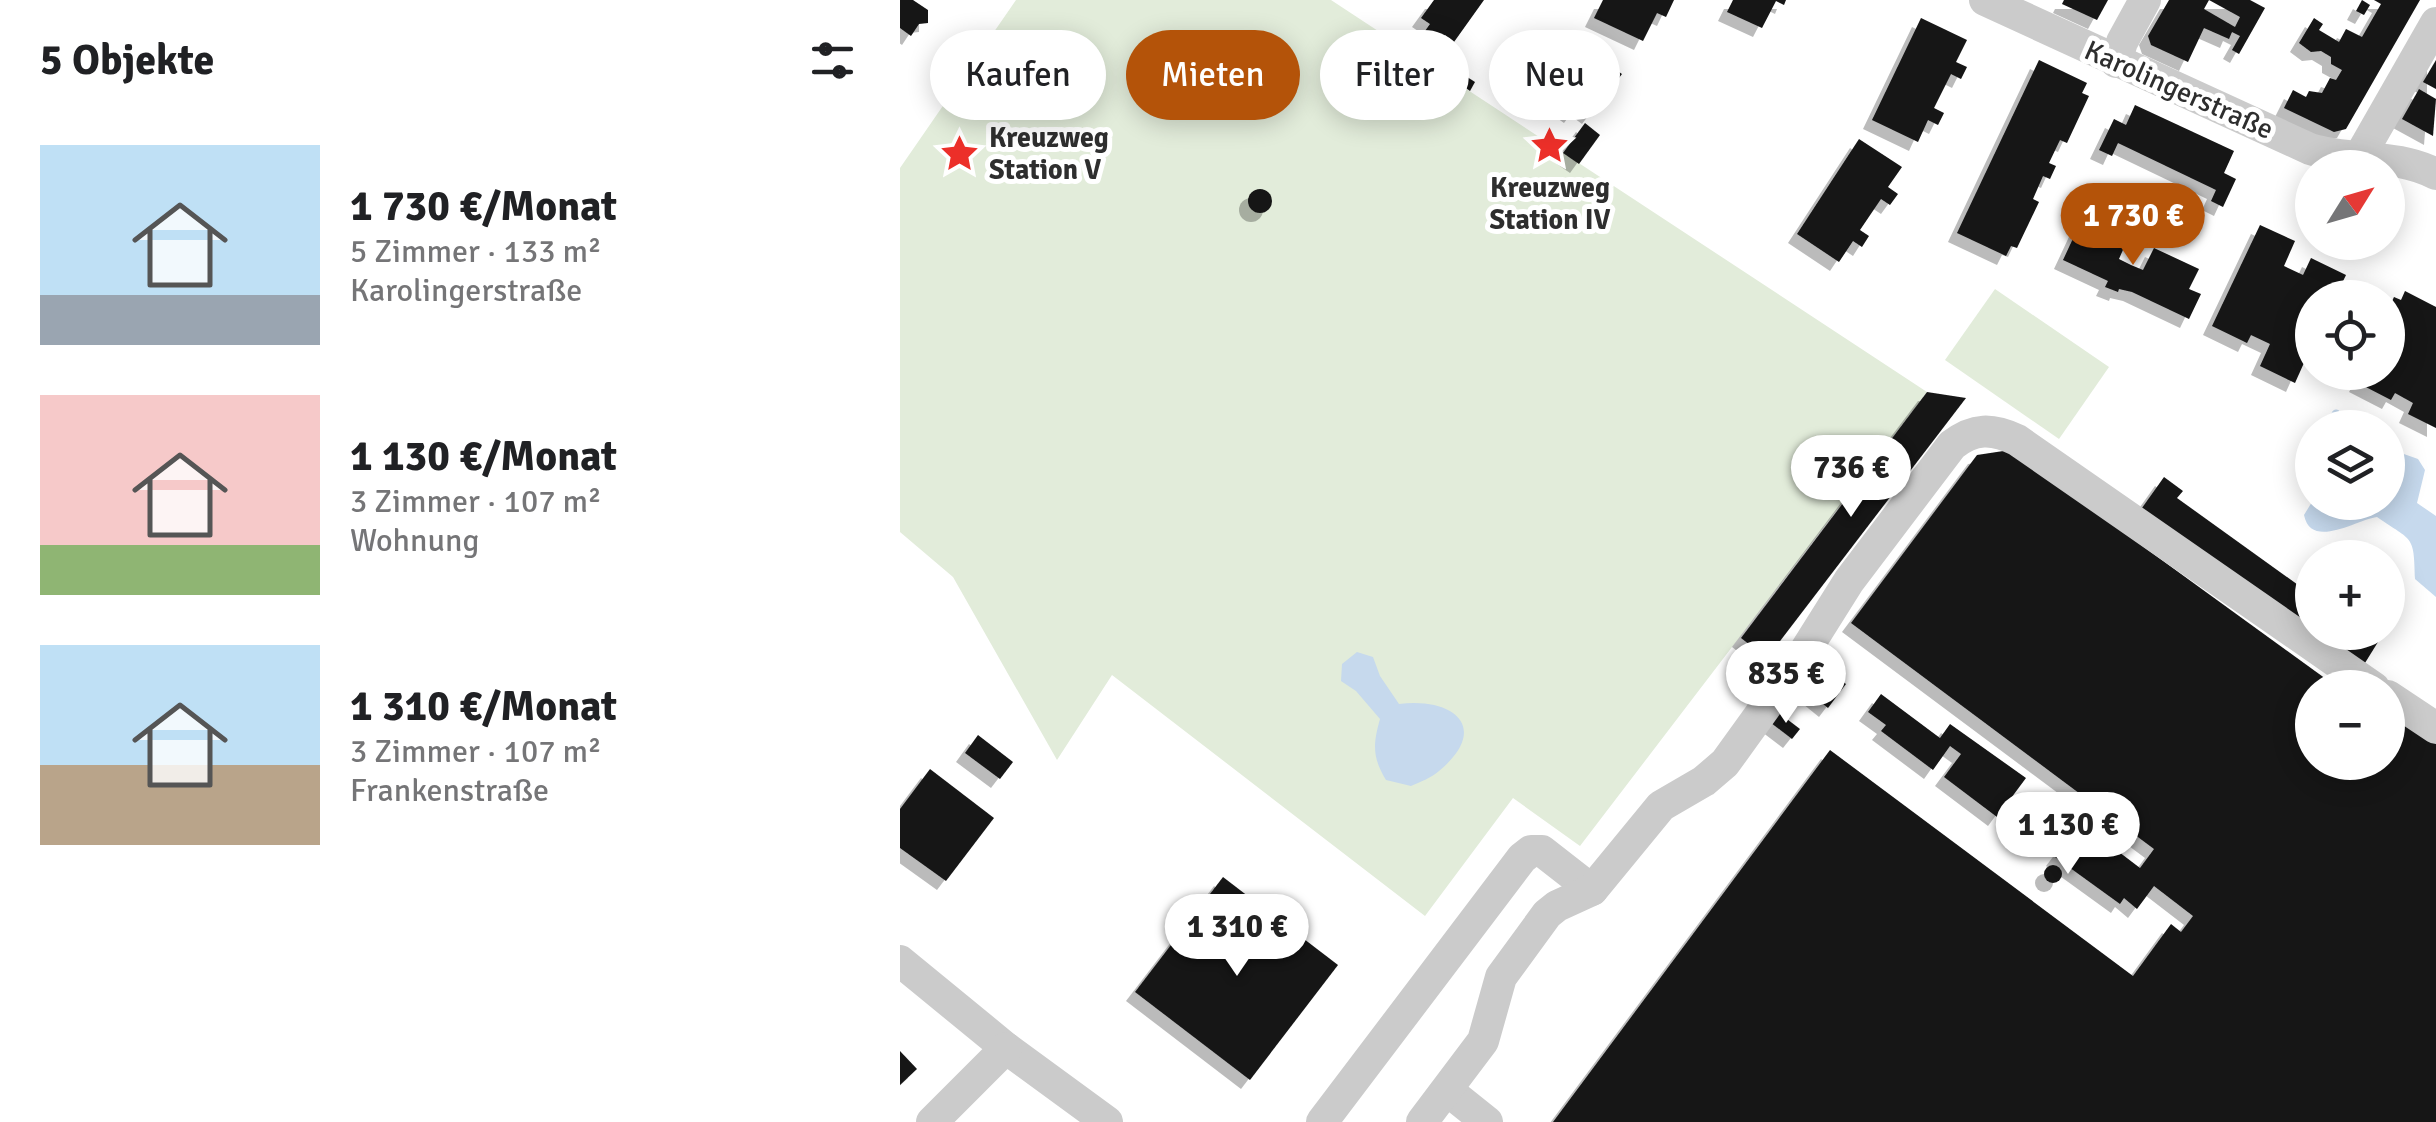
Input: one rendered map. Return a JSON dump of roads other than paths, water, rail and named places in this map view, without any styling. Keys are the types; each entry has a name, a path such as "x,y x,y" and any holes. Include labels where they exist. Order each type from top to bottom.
{"street":[{"name":"Karolingerstraße","path":"1985,0 2313,150"},
{"path":"2116,62 2122,42 2146,0"},
{"path":"2363,150 2436,23"},
{"name":"Karolingerstraße","path":"2405,162 2436,174"},
{"path":"1422,1122 1483,1041 1501,977 1546,914 1592,890 1660,806 1704,782 1725,764 1800,660 1849,582 1952,445 1966,434 1999,431 2016,440 2348,670"},
{"path":"2405,707 2436,728"},
{"path":"1322,1122 1522,858 1532,851 1542,851 1592,890"},
{"path":"900,962 1006,1048 1107,1122"},
{"path":"932,1122 1006,1048"},
{"path":"1446,1090 1487,1122"}],"water":[{"path":"2405,454 2418,459 2425,470 2417,503 2436,516 2436,597 2415,579 2412,546 2382,520 2405,520"},
{"path":"2306,520 2367,520 2325,532 2308,525"},
{"path":"1357,652 1373,657 1380,676 1399,704 1436,705 1459,719 1464,729 1462,741 1433,776 1411,786 1386,780 1375,750 1380,719 1356,691 1341,681 1342,664"}],"place":[{"name":"Kreuzweg Station IV","path":"1550,145"},
{"name":"Kreuzweg Station V","path":"959,154"}]}
